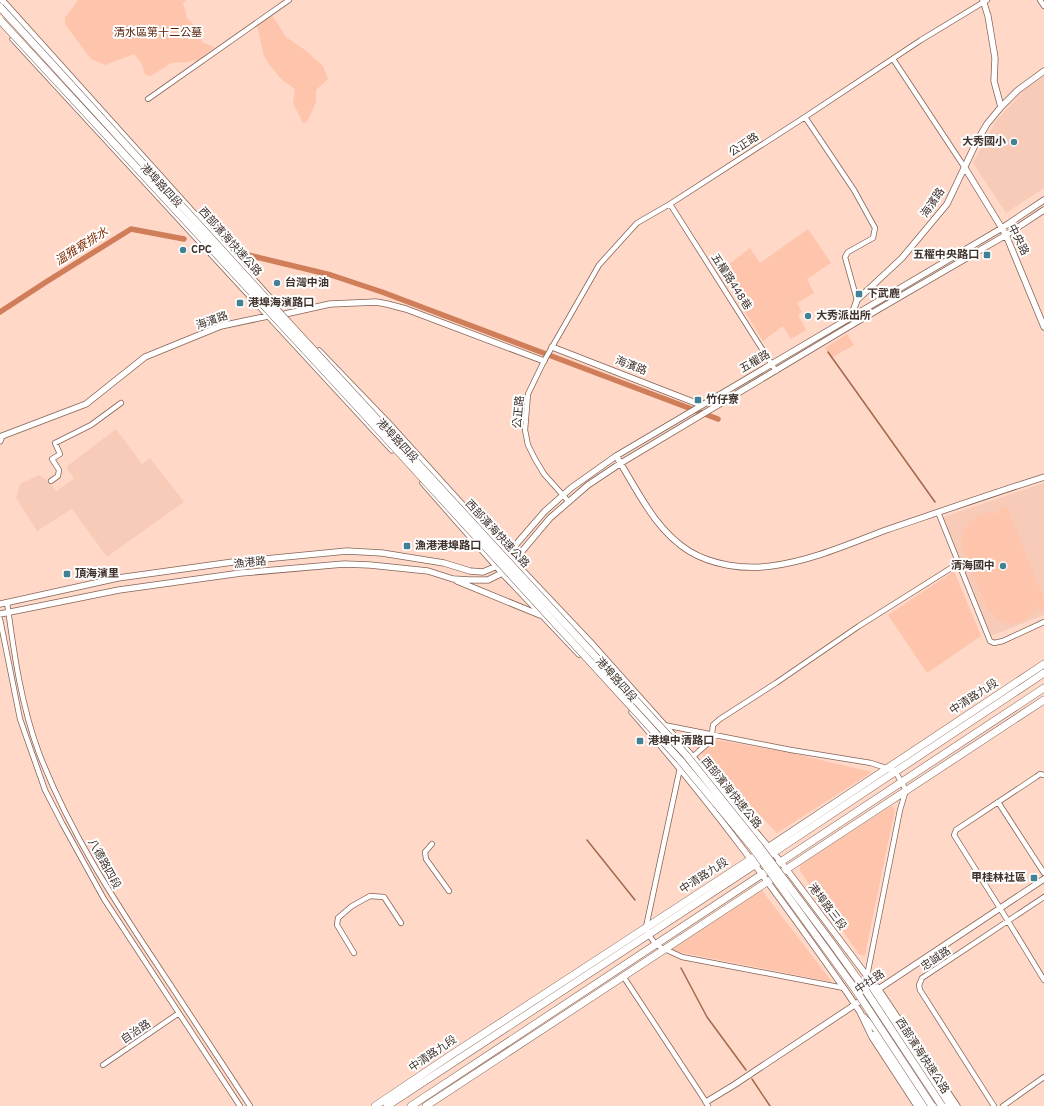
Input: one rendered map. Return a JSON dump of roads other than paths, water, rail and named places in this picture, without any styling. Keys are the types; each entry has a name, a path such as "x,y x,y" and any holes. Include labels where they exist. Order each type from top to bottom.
{"main road":[{"name":"西部濱海快速公路","path":"0,7 686,755 759,846 831,942 862,985 942,1106"},
{"name":"西部濱海快速公路","path":"0,20 363,413 680,760 752,847 855,989 932,1106"},
{"name":"中清路九段","path":"387,1106 649,935 753,862 768,847 1044,664"},
{"name":"中清路九段","path":"375,1106 460,1048 646,927 753,862 773,853 1044,673"},
{"path":"411,1106 1044,688"},
{"path":"426,1106 1044,700"},
{"path":"882,1002 952,1106"},
{"path":"875,1035 922,1106"}],"street":[{"name":"港埠路四段","path":"2,0 285,314 393,428 507,554 593,645 693,757 768,847"},
{"path":"148,99 289,0"},
{"path":"1040,0 1044,6"},
{"path":"985,1 995,58 994,81 1001,107"},
{"name":"公正路","path":"569,502 544,474 534,459 528,445 525,430 528,394 544,361 599,265 637,223 670,204 921,40 985,1"},
{"name":"港埠路四段","path":"0,25 405,464 503,574 603,680 680,768 767,881"},
{"path":"893,59 964,168"},
{"name":"海濱路","path":"851,317 857,300 902,258 947,204 977,141 987,124 1018,90 1044,71"},
{"path":"805,117 854,190 875,228 872,238 848,252 845,257 857,300"},
{"name":"中央路","path":"964,168 1006,235 1044,326"},
{"name":"五權路","path":"497,566 545,511 581,480 616,456 1002,228 1044,200"},
{"name":"五權路448巷","path":"670,204 776,371"},
{"name":"五權路","path":"503,574 550,518 588,486 621,463 855,323 1006,235 1044,210"},
{"name":"海濱路","path":"0,441 2,436 86,404 145,357 221,326 330,304 376,302 387,304 544,361"},
{"path":"851,317 855,323"},
{"name":"海濱路","path":"552,347 701,405"},
{"path":"51,481 58,476 60,470 52,459 60,454 55,443 91,425 121,403"},
{"path":"616,456 655,518 672,538 690,551 702,557 730,565 746,567 769,567 798,562 1044,476"},
{"path":"938,512 990,641 994,643 1003,641 1044,622"},
{"name":"漁港路","path":"0,604 118,578 233,562 347,551 382,553 444,563 470,571 483,572 497,566"},
{"path":"844,988 682,957 656,945 649,935 646,927 680,768 706,744 712,735 713,724 859,626 959,563"},
{"name":"漁港路","path":"0,614 119,590 241,573 344,564 370,564 428,571 453,579 488,580 503,574"},
{"path":"453,579 542,616"},
{"name":"八德路四段","path":"7,602 18,675 28,718 45,765 71,824 111,895 250,1106"},
{"name":"八德路四段","path":"0,619 20,719 37,769 62,823 104,899 240,1106"},
{"path":"664,725 791,750 871,763 895,771 906,790 900,810 868,978"},
{"path":"37,769 45,765"},
{"path":"1044,775 1040,774 1036,776 956,830 954,835 1044,980"},
{"path":"998,802 1044,873"},
{"path":"432,844 425,852 426,859 449,891"},
{"name":"港埠路三段","path":"768,847 781,862 868,978 882,1002"},
{"name":"中社路","path":"707,1104 875,990 1044,879"},
{"path":"767,881 844,988 875,1035"},
{"path":"104,899 111,895"},
{"path":"354,953 337,925 338,918 352,906 370,896 384,897 401,923"},
{"name":"忠誠路","path":"994,1106 920,990 919,985 922,978 1044,897"},
{"path":"623,976 707,1104"},
{"name":"港埠路三段","path":"875,990 947,1106"},
{"name":"港埠路三段","path":"875,990 956,1106"},
{"path":"860,1012 872,1038 918,1106"},
{"path":"860,1012 879,1033 927,1106"},
{"name":"自治路","path":"104,1065 179,1013"},
{"path":"220,1076 228,1072"},
{"path":"1003,1106 1044,1077"}],"waterway":[{"name":"溫雅寮排水","path":"0,312 131,229 184,239"},
{"path":"248,255 331,275 382,292 718,419"},
{"path":"868,293 875,289"},
{"path":"828,352 935,502"},
{"path":"587,840 635,900"},
{"path":"681,968 707,1017 746,1070"},
{"path":"752,1079 770,1106"}],"place":[{"name":"大秀國小","path":"1014,142"},
{"name":"CPC","path":"183,250"},
{"name":"五權中央路口","path":"987,255"},
{"name":"台灣中油","path":"277,283"},
{"name":"下武鹿","path":"859,294"},
{"name":"港埠海濱路口","path":"240,303"},
{"name":"大秀派出所","path":"808,316"},
{"name":"竹仔寮","path":"698,400"},
{"name":"漁港港埠路口","path":"407,546"},
{"name":"清海國中","path":"1003,566"},
{"name":"頂海濱里","path":"67,574"},
{"name":"港埠中清路口","path":"640,741"},
{"name":"甲桂林社區","path":"1034,878"}],"park label":[{"name":"清水區第十二公墓","path":"158,33"}]}
